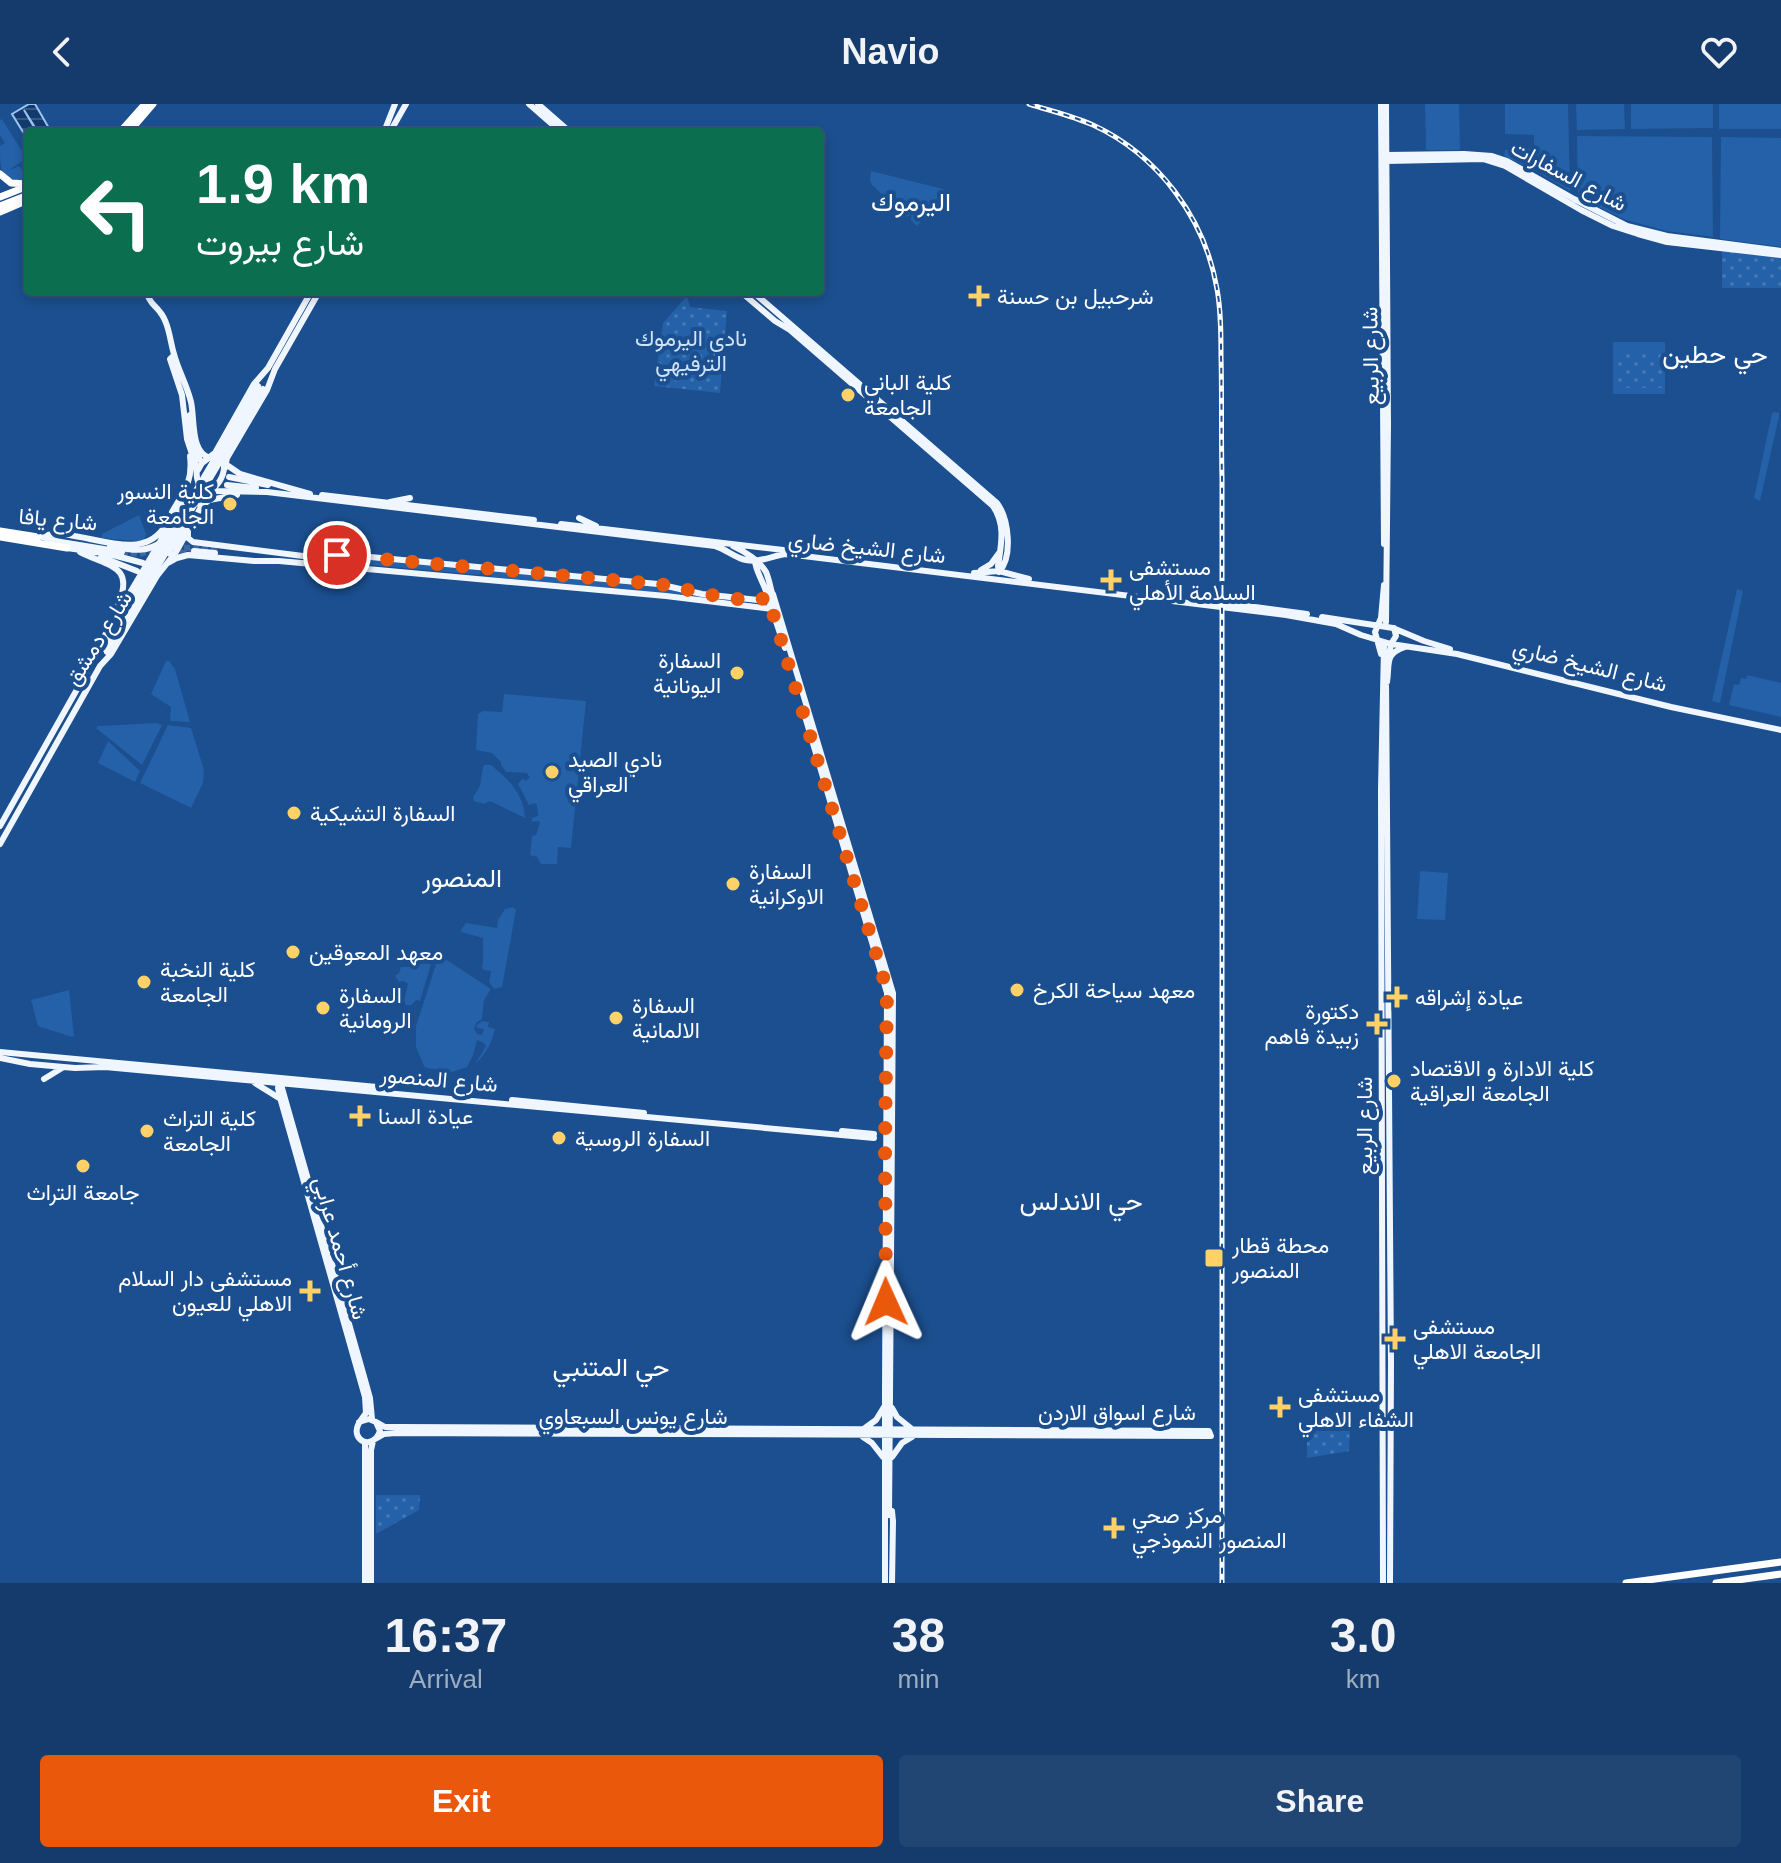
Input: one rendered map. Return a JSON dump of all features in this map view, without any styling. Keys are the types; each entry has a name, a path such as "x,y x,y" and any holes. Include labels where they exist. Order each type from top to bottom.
{"highway":[{"path":"124,128 145,104"},
{"path":"132,128 153,104"},
{"path":"0,174 11,183 24,185"},
{"path":"0,197 24,187"},
{"path":"0,209 24,199"},
{"name":"شارع يافا","path":"0,534 40,537"},
{"name":"شارع يافا","path":"0,534 67,548"},
{"path":"1626,1583 1781,1562"},
{"path":"1716,1583 1781,1574"}],"main road":[{"path":"391,128 400,104"},
{"path":"529,104 556,128"},
{"path":"538,104 565,128"},
{"name":"شارع الربيع","path":"1384,104 1388,393 1386,585"},
{"name":"شارع الربيع","path":"1384,104 1386,626"},
{"path":"387,128 393,120"},
{"name":"شارع السفارات","path":"1386,158 1464,154 1500,158 1627,226 1667,236 1777,252"},
{"path":"129,546 149,542 164,528 190,479 191,471 184,401 172,357 170,336 161,313 147,296"},
{"path":"93,661 104,650 261,387 309,296"},
{"path":"146,562 168,535 193,493 197,475 206,459 219,446 254,384 271,369 317,296"},
{"path":"747,296 997,503 1007,522 1003,568 994,575 979,575"},
{"path":"748,296 785,316 870,396"},
{"path":"172,357 191,400 196,437 200,452 206,459"},
{"path":"168,553 208,489 218,484 224,476 224,465 267,390 271,369"},
{"path":"184,380 192,444 206,459"},
{"path":"100,666 104,650 171,532 261,387"},
{"path":"196,437 200,448 206,451 213,451 219,446"},
{"path":"219,446 220,456 232,451"},
{"path":"189,449 199,485 208,489"},
{"path":"232,451 230,464 237,473"},
{"path":"206,459 216,457 224,465"},
{"name":"شارع الشيخ ضاري","path":"224,465 237,473 310,494"},
{"path":"200,505 227,484 291,489"},
{"name":"شارع الشيخ ضاري","path":"208,489 227,484 471,513 497,512 774,552 1286,615 1336,624 1385,642 1405,646 1420,643"},
{"name":"شارع الشيخ ضاري","path":"227,484 259,492 715,546 739,557 755,560 774,552"},
{"path":"200,505 259,492"},
{"path":"383,502 410,498"},
{"path":"146,562 183,503"},
{"path":"458,511 466,504 471,513"},
{"name":"شارع دمشق","path":"0,844 100,666 111,654 157,576 168,563 200,505"},
{"path":"579,518 599,528"},
{"path":"188,530 189,540 202,543 323,561 349,555 633,581 746,601 772,609"},
{"path":"40,537 137,551 158,545 171,532"},
{"name":"شارع يافا","path":"40,537 48,534 69,535 129,546"},
{"path":"40,537 122,552"},
{"path":"129,546 147,547 160,540"},
{"path":"202,543 192,543 188,547 189,552 279,561 323,561 632,594 746,601 761,600 769,594"},
{"path":"726,543 755,560 754,566 762,572"},
{"path":"67,548 99,557 137,574"},
{"name":"شارع يافا","path":"67,548 146,562"},
{"path":"219,550 303,556"},
{"path":"80,552 114,567 123,577 124,591 114,620"},
{"path":"774,552 761,577 769,594 893,993 889,1138"},
{"path":"168,563 196,553"},
{"path":"979,575 1003,553"},
{"path":"1003,553 1008,568 1017,577"},
{"path":"739,557 762,572"},
{"name":"شارع دمشق","path":"0,826 146,562"},
{"path":"481,568 484,573 481,579"},
{"path":"491,569 487,573 491,579"},
{"path":"999,571 1006,580"},
{"name":"شارع الشيخ ضاري","path":"999,571 1017,577 1340,616 1349,621 1386,626 1420,643 1457,654 1671,707 1781,728"},
{"path":"632,594 633,581"},
{"path":"1384,686 1389,656 1385,642 1375,632 1390,620 1386,585"},
{"path":"1384,686 1381,654 1385,642 1396,636 1381,618 1386,585"},
{"path":"769,594 887,990 887,1583"},
{"path":"1349,621 1353,625 1351,630"},
{"path":"1361,635 1359,626 1363,622"},
{"name":"شارع الربيع","path":"1383,1583 1389,1220 1385,642"},
{"path":"1389,656 1405,646"},
{"path":"27,778 28,784 34,784"},
{"path":"20,790 26,788 28,795"},
{"name":"شارع الربيع","path":"1386,1054 1382,1195 1390,1583"},
{"name":"شارع المنصور","path":"0,1055 40,1056 889,1138"},
{"name":"شارع المنصور","path":"0,1055 49,1066 105,1067 252,1081 279,1080 295,1085 874,1136"},
{"path":"40,1056 47,1059 49,1066 55,1062 96,1062"},
{"path":"30,1064 39,1069 43,1078 66,1067"},
{"name":"شارع أحمد عرابي","path":"279,1080 278,1088 375,1421"},
{"path":"252,1081 283,1100 286,1091 295,1085"},
{"name":"شارع أحمد عرابي","path":"283,1100 365,1397 366,1413 359,1422"},
{"path":"1382,1165 1384,1188 1389,1190"},
{"path":"1382,1195 1387,1197 1389,1220"},
{"path":"888,1404 876,1420 860,1433 888,1460"},
{"path":"888,1404 915,1433 888,1460"},
{"path":"368,1583 372,1440 380,1431 375,1421 365,1419 359,1422 357,1433 360,1439 372,1440"},
{"name":"شارع يونس السبعاوي","path":"375,1421 385,1427 661,1432"},
{"name":"شارع اسواق الاردن","path":"888,1433 1209,1431 1211,1436 1026,1433"},
{"name":"شارع يونس السبعاوي","path":"372,1440 396,1433 888,1433"},
{"path":"887,1505 882,1523 887,1583"},
{"path":"887,1505 893,1521 887,1583"}],"green space":[{"path":"1425,104 1459,104 1460,150 1426,150"},
{"path":"1505,104 1568,104 1570,191 1504,156 1505,150 1534,148 1534,135 1505,134"},
{"path":"1576,104 1624,104 1625,129 1577,130"},
{"path":"1631,104 1713,104 1713,128 1631,129"},
{"path":"1719,104 1781,104 1781,129 1719,129"},
{"path":"0,120 24,155 24,159 8,171 19,166 24,172 24,181 7,177 1,168 0,146 5,143 0,135"},
{"path":"1577,136 1712,137 1713,237 1667,231 1626,220 1578,197"},
{"path":"1721,137 1781,138 1781,247 1720,239"},
{"path":"871,171 945,190 917,226 911,220 912,209 906,217 872,185"},
{"path":"1722,250 1781,257 1781,288 1722,288"},
{"name":"نادي اليرموك الترفيهي","path":"687,296 690,307 727,311 720,393 654,386 663,323"},
{"path":"1613,342 1665,342 1665,394 1613,394"},
{"path":"1616,351 1662,352 1662,388 1616,388"},
{"path":"1774,412 1779,416 1760,501 1754,498"},
{"path":"139,515 146,534 144,540 101,538 102,534"},
{"path":"342,557 479,570 481,573 329,561"},
{"path":"493,571 661,586 699,595 492,577"},
{"path":"1737,589 1743,591 1720,703 1712,701"},
{"path":"166,661 175,669 190,722 170,721 171,707 151,694"},
{"path":"1747,675 1781,683 1781,717 1729,705 1734,684 1739,685 1741,678 1746,679"},
{"name":"نادي الصيد العراقي","path":"504,694 586,701 571,848 558,847 557,864 541,864 537,857 530,855 532,836 536,835 540,823 532,822 532,818 538,816 537,805 529,805 518,784 523,778 525,781 530,778 527,773 506,772 492,753 476,750 478,714 483,711 502,712"},
{"path":"162,725 142,765 96,728 98,726"},
{"path":"168,725 191,728 204,770 203,783 191,808 140,783"},
{"path":"108,741 140,771 135,782 98,763"},
{"path":"485,765 491,765 514,787 525,818 490,801 484,804 474,801"},
{"path":"1420,871 1448,873 1445,920 1417,919"},
{"path":"513,907 516,910 502,987 494,989 489,982 491,971 482,967 483,938 461,930 466,923 497,928 505,909"},
{"path":"439,955 491,989 484,1000 482,1019 474,1028 477,1034 482,1035 484,1029 476,1026 482,1021 489,1022 488,1027 495,1029 490,1044 475,1064 486,1046 477,1040 467,1067 452,1072 424,1066 416,1047 416,1026"},
{"path":"432,961 420,1001 406,1005 404,1000 408,984 399,982 395,976 401,967"},
{"path":"69,990 74,1036 38,1026 31,1000"},
{"path":"1307,1431 1350,1431 1349,1451 1307,1458"},
{"path":"376,1495 420,1495 419,1510 376,1534"}],"shaded area":[{"path":"35,104 49,128 35,128 24,110 35,128 24,128 24,134 12,114"}],"tunnel":[{"path":"175,547 219,550"},
{"path":"122,552 139,554 156,550"},
{"path":"173,558 180,553 194,551"}],"railway":[{"path":"1029,104 1093,125 1138,153 1158,171 1190,214 1202,238 1218,297 1222,478 1222,1583"}],"place":[{"name":"شرحبيل بن حسنة","path":"979,296"},
{"name":"كلية الباني الجامعة","path":"848,395"},
{"name":"كلية النسور الجامعة","path":"230,504"},
{"name":"مستشفى السلامة الأهلي","path":"1111,580"},
{"name":"السفارة اليونانية","path":"737,673"},
{"name":"نادي الصيد العراقي","path":"552,772"},
{"name":"السفارة التشيكية","path":"294,813"},
{"name":"السفارة الاوكرانية","path":"733,884"},
{"name":"معهد المعوقين","path":"293,952"},
{"name":"كلية النخبة الجامعة","path":"144,982"},
{"name":"معهد سياحة الكرخ","path":"1017,990"},
{"name":"عيادة إشراقه","path":"1397,997"},
{"name":"السفارة الرومانية","path":"323,1008"},
{"name":"السفارة الالمانية","path":"616,1018"},
{"name":"دكتورة زبيدة فاهم","path":"1377,1024"},
{"name":"كلية الادارة و الاقتصاد الجامعة العراقية","path":"1394,1081"},
{"name":"عيادة السنا","path":"360,1116"},
{"name":"كلية التراث الجامعة","path":"147,1131"},
{"name":"السفارة الروسية","path":"559,1138"},
{"name":"جامعة التراث","path":"83,1166"},
{"name":"محطة قطار المنصور","path":"1214,1258"},
{"name":"مستشفى دار السلام الاهلي للعيون","path":"310,1291"},
{"name":"مستشفى الجامعة الاهلي","path":"1395,1339"},
{"name":"مستشفى الشفاء الاهلي","path":"1280,1407"},
{"name":"مركز صحي المنصور النموذجي","path":"1114,1528"}],"district":[{"name":"اليرموك","path":"911,202"},
{"name":"حي حطين","path":"1715,354"},
{"name":"المنصور","path":"462,878"},
{"name":"حي الاندلس","path":"1081,1201"},
{"name":"حي المتنبي","path":"611,1367"}],"route":[{"path":"337,555 658,584 703,594 758,600 768,597 887,990 886,1302"}]}
